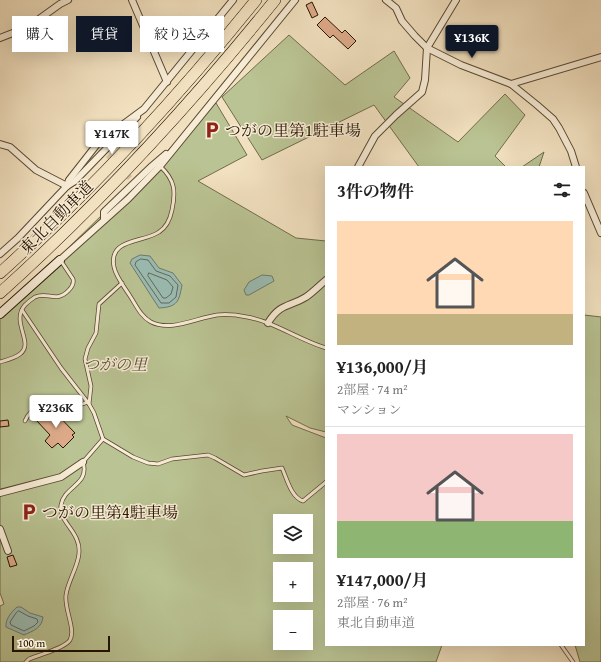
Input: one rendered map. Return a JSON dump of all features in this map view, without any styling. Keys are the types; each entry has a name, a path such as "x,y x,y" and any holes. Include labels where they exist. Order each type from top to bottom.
{"highway":[{"name":"東北自動車道","path":"0,273 68,209 122,154 214,51 256,0"},
{"name":"東北自動車道","path":"0,293 78,220 174,120 275,0"}],"street":[{"path":"0,38 28,26 68,0"},
{"path":"132,0 167,82"},
{"path":"0,314 128,199 160,166 295,0"},
{"path":"386,0 396,8 402,21 427,48 461,65 510,84 553,119 564,137 576,166"},
{"path":"359,166 375,136 422,92 425,80 427,48 456,0"},
{"path":"0,254 18,238 67,186 75,182 106,153 167,82 230,1"},
{"path":"510,84 601,57"},
{"path":"67,186 69,180 98,143 144,109"},
{"path":"0,144 10,147 36,170 67,186"},
{"path":"104,220 104,212 132,180 176,146"},
{"path":"585,195 601,233"},
{"path":"268,323 274,313 288,304 306,297 325,281"},
{"path":"0,493 61,477 83,462"},
{"path":"0,529 8,551"}],"lane":[{"path":"160,166 172,181 175,194 171,217 166,226 157,233 136,240 118,249 113,258 114,269 142,313 151,322 159,325 170,325 217,315 247,317 268,323 325,348"},
{"path":"0,362 20,355 26,347 26,342 19,320 25,306 35,297 58,297 62,296 71,289 74,282 73,279 60,260"},
{"path":"88,403 91,386 85,359 88,348 96,333 98,304 109,296 122,283"},
{"path":"22,310 46,346 88,403 94,413 103,439 127,454 148,463 158,464 172,459 208,455 244,475 282,468 294,494 303,501 325,483"},
{"path":"25,421 27,415 31,411 46,403 63,402 78,405 88,403"},
{"path":"26,662 29,659 65,645 70,639 72,630 65,605 66,594 79,552 78,540 61,513 61,505 63,498 85,473 83,462 103,439"},
{"path":"562,646 573,662"}],"green space":[{"path":"289,35 345,85 394,51 410,78 394,97 458,142 505,94 525,115 495,156 505,166 418,166 374,105 262,160 222,97"},
{"name":"つがの里","path":"216,103 247,155 198,181 296,238 325,241 325,432 310,428 286,416 292,425 325,438 325,646 442,646 436,662 0,662 0,606 4,604 0,593 0,315"},
{"path":"544,152 539,166 523,166"},
{"path":"585,315 601,317 601,662 580,662 575,646 585,646"}],"water":[{"path":"140,255 150,256 159,268 173,273 182,285 180,295 174,305 159,308 130,263 132,259"},
{"path":"262,275 272,276 274,281 249,295 246,295 244,290 249,282"},
{"path":"17,607 21,607 30,613 43,617 41,624 34,630 24,635 6,627 6,622 9,616"}],"building":[{"path":"312,2 318,15 312,18 306,5"},
{"path":"325,17 342,33 345,30 356,41 348,49 333,35 330,38 317,25"},
{"path":"51,408 75,433 72,435 74,437 63,448 58,443 52,448 45,441 50,435 36,420"},
{"path":"8,420 9,426 0,427 0,421"},
{"path":"13,555 17,565 10,567 7,557"}],"tunnel":[{"path":"108,155 130,178"}],"place":[{"name":"つがの里第1駐車場","path":"212,130"},
{"name":"つがの里第4駐車場","path":"29,512"}]}
